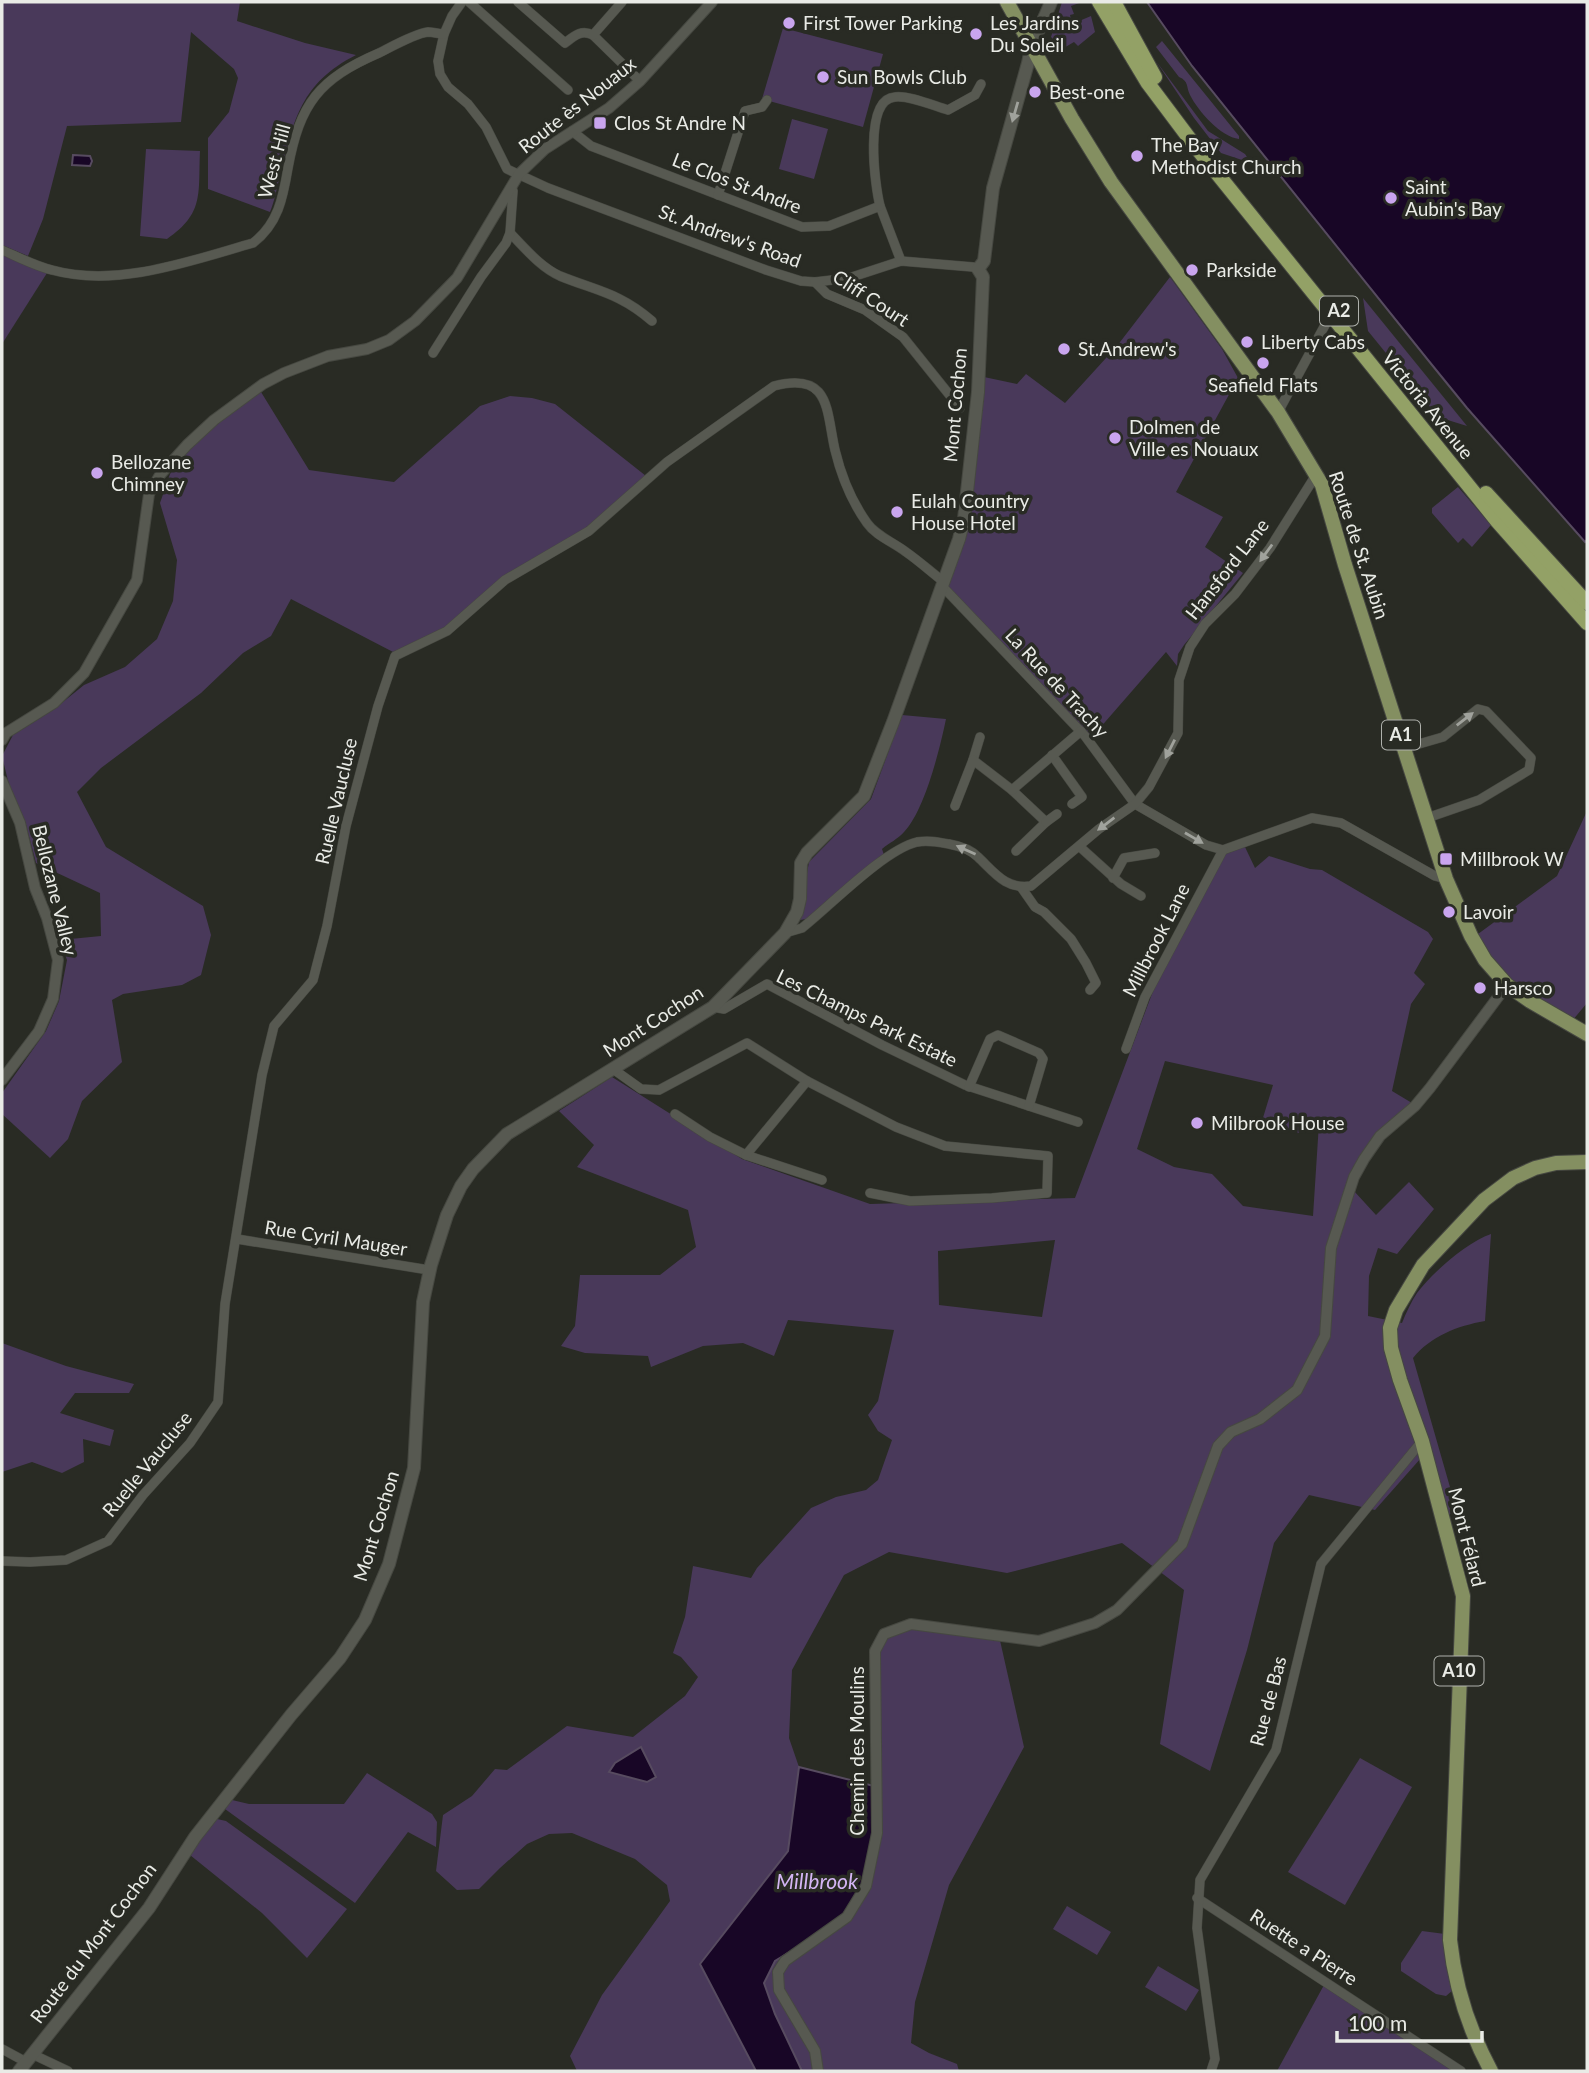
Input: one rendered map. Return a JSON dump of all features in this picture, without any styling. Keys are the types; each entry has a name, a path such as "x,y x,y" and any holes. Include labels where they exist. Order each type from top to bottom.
{"highway":[{"name":"Victoria Avenue","path":"1099,2 1147,82 1195,146 1497,521 1587,623"},
{"name":"Victoria Avenue","path":"1114,2 1154,75 1218,163 1460,463 1587,603"}],"main road":[{"name":"Route de St. Aubin","path":"1007,2 1111,182 1278,412 1316,475 1327,498 1345,565 1447,879 1471,936 1485,960 1507,985 1530,1002 1587,1034"},
{"name":"Mont Cochon","path":"195,1837 291,1715 340,1658 365,1620 389,1564 414,1468 420,1338 429,1270 447,1215 461,1186 481,1160 507,1134 713,1007 785,933 797,912 800,899 801,863 807,853 864,796 943,584 964,519 976,405 983,277 978,269 984,261 993,188 1028,63 1030,46 1051,2"},
{"name":"Mont Félard","path":"1491,2071 1468,2023 1450,1940 1463,1596 1422,1441 1399,1380 1391,1348 1390,1328 1396,1310 1414,1279 1454,1230 1484,1200 1513,1178 1556,1163 1587,1162"},
{"name":"Route du Mont Cochon","path":"25,2063 149,1908 195,1837"}],"street":[{"path":"2,740 6,733 54,704 84,673 137,580 149,494 160,475 187,444 262,384 328,356 367,349 389,340 415,321 457,278 519,174 507,169 486,127 468,104 448,87 440,74 439,61 444,34 452,16 463,2"},
{"path":"469,2 568,90"},
{"path":"518,2 565,43 579,33 587,31 593,34 640,82"},
{"path":"593,34 622,2"},
{"name":"Route ès Nouaux","path":"519,174 545,149 609,108 640,82 712,2"},
{"name":"West Hill","path":"2,250 52,270 90,276 155,271 253,243 263,235 276,217 298,132 309,105 322,87 342,70 426,32 444,34"},
{"path":"901,261 874,183 874,139 881,104 887,98 897,96 948,110 975,95 981,84"},
{"path":"718,195 745,111 762,107 767,100"},
{"name":"Le Clos St Andre","path":"572,131 591,146 802,227 829,226 880,206"},
{"name":"St. Andrew's Road","path":"519,174 548,188 801,281 849,278 901,261 978,269"},
{"path":"433,353 510,233 511,187"},
{"path":"510,233 546,268 559,276 618,297 635,306 652,321"},
{"name":"Cliff Court","path":"816,282 827,294 865,310 903,337 961,408"},
{"path":"1278,412 1331,314"},
{"name":"Ruelle Vaucluse","path":"2,1561 66,1560 108,1541 190,1443 218,1402 225,1304 262,1075 274,1026 313,980 327,926 346,826 378,706 396,656 447,631 505,580 589,531 667,462 774,386 787,383 815,389 828,404 835,450 846,484 872,530 905,551 943,584"},
{"name":"Hansford Lane","path":"1021,887 1031,886 1099,829 1135,804 1149,787 1178,733 1178,680 1190,647 1205,624 1236,594 1270,548 1316,475"},
{"name":"La Rue de Trachy","path":"943,584 1081,730 1135,804 1206,845 1223,850"},
{"path":"1405,748 1443,737 1478,709 1486,711 1531,758 1529,770 1479,800 1427,818"},
{"path":"1012,790 1081,730"},
{"path":"955,806 980,737"},
{"path":"1052,755 1082,797 1072,804"},
{"path":"973,760 1012,790 1046,822"},
{"name":"Bellozane Valley","path":"2,781 20,823 35,888 47,918 58,960 53,999 39,1031 2,1080"},
{"path":"1016,850 1057,814"},
{"path":"1223,850 1312,818 1341,822 1435,876 1447,879"},
{"path":"785,933 802,928 887,856 915,843 931,841 963,847 975,853 1000,880 1021,887 1035,907 1044,912 1071,939 1096,984 1090,990"},
{"path":"1080,847 1113,878 1141,896"},
{"name":"Millbrook Lane","path":"1126,1049 1145,997 1223,850"},
{"path":"1113,878 1124,858 1155,853"},
{"name":"Les Champs Park Estate","path":"713,1007 724,1009 767,984 882,1045 969,1087 1078,1122"},
{"name":"Chemin des Moulins","path":"818,2071 814,2051 779,1990 778,1972 785,1961 847,1917 866,1885 877,1833 875,1651 884,1634 911,1624 1039,1641 1095,1623 1117,1609 1182,1544 1219,1446 1231,1432 1259,1419 1297,1390 1325,1336 1332,1248 1354,1177 1364,1159 1380,1136 1415,1106 1430,1088 1507,985"},
{"name":"Les Champs Park Estate","path":"969,1087 990,1039 998,1035 1039,1053 1043,1059 1029,1106"},
{"path":"613,1069 641,1089 659,1090 747,1043 807,1081 896,1127 945,1146 1048,1156 1047,1193 911,1201 870,1193"},
{"path":"746,1155 807,1081"},
{"path":"675,1114 710,1137 746,1155 822,1180"},
{"name":"Rue Cyril Mauger","path":"237,1240 429,1270"},
{"name":"Rue de Bas","path":"1211,2071 1215,2059 1198,1928 1200,1880 1276,1750 1321,1564 1422,1441"},
{"name":"Ruette a Pierre","path":"1198,1898 1461,2071"},
{"path":"2,2049 25,2063 68,2071"}],"shaded area":[{"path":"2,2 240,2 237,21 305,43 356,55 323,78 303,104 290,137 270,212 208,189 208,138 229,112 238,78 234,69 191,32 181,122 67,126 43,219 28,256 2,245"},
{"path":"1062,2 1082,2 1071,6 1074,14 1070,15 1072,24 1091,16 1095,32 1078,46 1074,42 1057,52 1051,48 1054,40 1051,37"},
{"name":"Sun Bowls Club","path":"783,28 883,54 863,127 762,99"},
{"path":"1162,41 1239,139 1225,134 1198,108 1186,82 1156,47"},
{"path":"1156,61 1208,131 1245,154 1251,163 1221,153"},
{"path":"792,119 828,129 814,179 779,169"},
{"path":"146,149 200,151 199,190 194,211 167,239 140,236"},
{"path":"2,254 47,273 2,344"},
{"name":"St.Andrew's","path":"1170,277 1222,349 1238,378 1176,492 1223,517 1205,547 1243,573 1184,645 1178,654 1177,666 1166,652 1092,737 948,586 984,377 1017,384 1026,374 1065,403 1117,346"},
{"path":"1363,298 1467,426 1438,417 1368,331"},
{"path":"261,392 309,470 394,482 480,406 510,396 555,404 646,476 587,529 498,581 445,627 395,653 291,599 271,636 243,653 201,693 101,768 77,792 106,847 203,906 211,935 201,975 182,985 123,994 112,1000 122,1062 82,1101 68,1139 50,1158 2,1114 2,1093 46,1031 59,1001 67,960 60,940 101,936 100,893 36,863 25,821 9,785 2,756 13,735 53,710 84,685 125,667 157,639 173,601 177,560 160,503 170,474 186,453 218,422"},
{"path":"1458,487 1491,525 1472,547 1463,538 1458,543 1432,513 1432,508"},
{"path":"902,715 946,719 931,778 919,809 904,832 882,849 884,855 806,919 800,920 806,903 805,884 809,862 871,799"},
{"path":"1587,811 1587,1003 1572,1021 1521,989 1495,966 1478,934 1557,876"},
{"path":"1245,847 1255,868 1269,856 1322,870 1428,932 1433,939 1414,973 1425,984 1411,1004 1392,1091 1412,1103 1371,1145 1354,1191 1376,1215 1409,1182 1434,1209 1397,1254 1378,1248 1369,1276 1368,1316 1402,1323 1415,1296 1432,1276 1461,1251 1491,1234 1485,1321 1445,1333 1413,1358 1456,1508 1449,1515 1429,1449 1375,1510 1309,1495 1274,1543 1247,1650 1210,1771 1160,1744 1184,1590 1122,1543 1007,1573 889,1552 844,1575 792,1670 789,1738 799,1767 788,1851 701,1963 756,2071 577,2071 570,2056 602,1995 670,1901 667,1885 635,1859 572,1833 549,1834 527,1844 479,1889 457,1890 436,1871 443,1815 472,1796 495,1769 507,1770 567,1726 633,1737 685,1696 698,1677 681,1657 673,1653 685,1617 693,1566 751,1578 811,1508 836,1497 866,1490 878,1480 892,1440 878,1431 868,1415 878,1401 894,1330 788,1320 774,1356 743,1343 703,1346 651,1367 648,1356 585,1353 561,1346 575,1326 580,1275 660,1275 696,1247 688,1210 577,1167 594,1145 559,1111 612,1077 742,1159 870,1204 1075,1198 1164,962 1225,854","holes":["1165,1061 1273,1085 1262,1121 1299,1133 1319,1123 1313,1216 1243,1206 1212,1174 1174,1167 1137,1149","1055,1240 1042,1317 939,1305 938,1251"]},
{"path":"2,1343 66,1366 134,1384 129,1393 75,1393 60,1413 114,1430 110,1446 83,1439 84,1462 62,1473 32,1462 2,1472"},
{"path":"911,1624 999,1636 1024,1747 949,1885 915,2002 911,2043 957,2064 959,2071 802,2071 775,2014 764,1983 774,1961 847,1917 877,1833 875,1651 884,1634"},
{"path":"1360,1758 1412,1787 1345,1905 1288,1872"},
{"path":"367,1773 432,1814 437,1822 436,1847 408,1832 355,1903 225,1809 232,1800 249,1804 344,1804"},
{"path":"217,1819 226,1821 347,1909 307,1958 262,1913 190,1855"},
{"path":"1067,1906 1111,1932 1097,1955 1053,1929"},
{"path":"1422,1931 1445,1934 1453,1990 1446,1996 1436,1994 1401,1971 1401,1963"},
{"path":"1158,1966 1199,1990 1186,2011 1145,1987"},
{"path":"1324,1985 1454,2071 1277,2071"}],"water":[{"name":"Saint Aubin's Bay","path":"1147,2 1587,2 1585,542 1428,360 1192,66"},
{"path":"73,155 90,156 90,166 72,165"},
{"path":"641,1747 656,1777 647,1782 609,1772 615,1763"},
{"name":"Millbrook","path":"799,1767 874,1786 876,1838 866,1886 847,1917 775,1961 764,1983 775,2014 802,2071 756,2071 700,1964 788,1851"}],"place":[{"name":"First Tower Parking","path":"789,23"},
{"name":"Les Jardins Du Soleil","path":"976,34"},
{"name":"Sun Bowls Club","path":"823,77"},
{"name":"Best-one","path":"1035,92"},
{"name":"Clos St Andre N","path":"600,123"},
{"name":"The Bay Methodist Church","path":"1137,156"},
{"name":"Saint Aubin's Bay","path":"1391,198"},
{"name":"Parkside","path":"1192,270"},
{"name":"Liberty Cabs","path":"1247,342"},
{"name":"St.Andrew's","path":"1064,349"},
{"name":"Seafield Flats","path":"1263,363"},
{"name":"Dolmen de Ville es Nouaux","path":"1115,438"},
{"name":"Bellozane Chimney","path":"97,473"},
{"name":"Eulah Country House Hotel","path":"897,512"},
{"name":"Millbrook W","path":"1446,859"},
{"name":"Lavoir","path":"1449,912"},
{"name":"Harsco","path":"1480,988"},
{"name":"Milbrook House","path":"1197,1123"}]}
